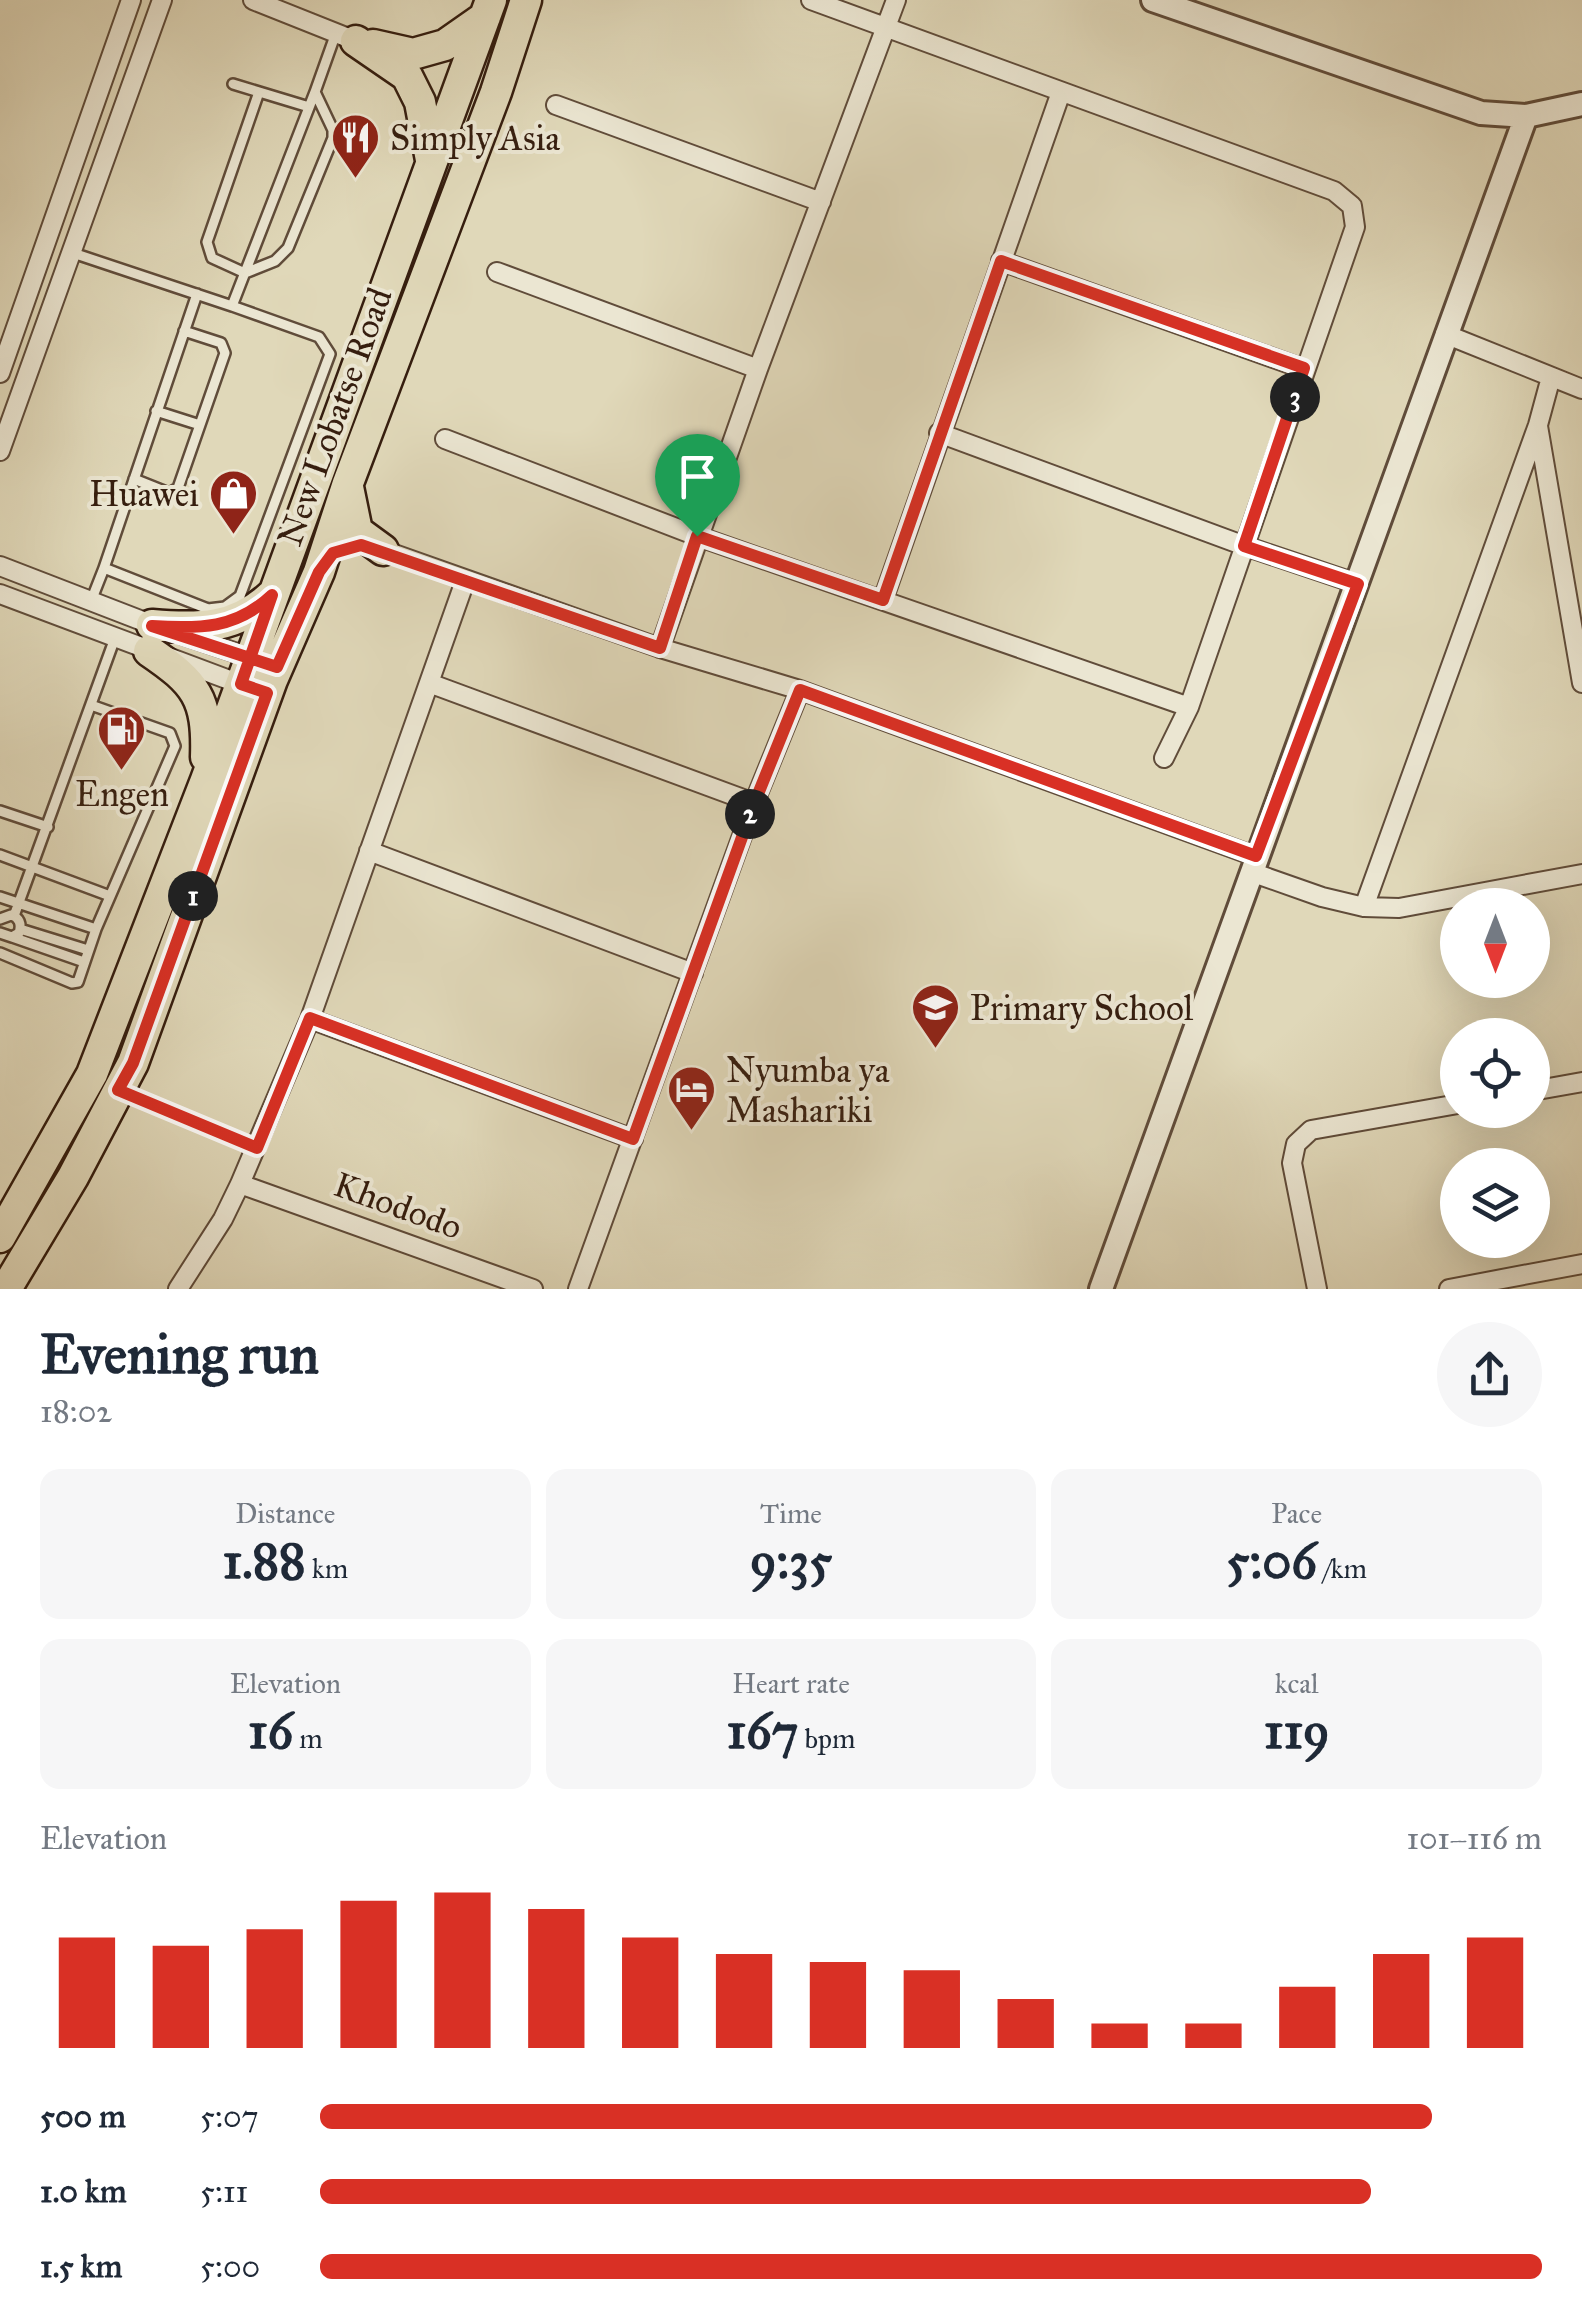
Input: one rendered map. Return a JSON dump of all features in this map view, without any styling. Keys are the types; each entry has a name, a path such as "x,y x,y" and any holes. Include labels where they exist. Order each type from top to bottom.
{"main road":[{"name":"New Lobatse Road","path":"0,1238 92,1074 206,780 259,675 319,572 348,483 496,92 526,0"},
{"path":"346,37 413,54 446,45 488,8"},
{"name":"New Lobatse Road","path":"6,1289 73,1177 133,1063 259,675 272,595 488,8"},
{"path":"346,37 407,76 420,102 432,163"},
{"path":"348,483 357,531 383,550"},
{"path":"319,572 333,553 361,545 383,550"},
{"path":"150,638 220,626 242,618 272,595"},
{"path":"150,638 196,691 206,722 206,780"}],"street":[{"path":"0,373 131,0"},
{"path":"0,451 162,0"},
{"path":"252,0 346,37"},
{"path":"811,0 1334,191 1352,206 1355,228 1189,707 1164,758"},
{"path":"660,648 697,536 896,0"},
{"path":"1153,0 1480,114 1526,116 1582,104"},
{"path":"883,600 1061,92"},
{"path":"556,104 821,202"},
{"path":"1101,1289 1526,116"},
{"path":"1001,261 1304,368"},
{"path":"497,272 758,369"},
{"path":"1445,334 1582,389"},
{"path":"1364,907 1538,425 1551,377"},
{"path":"1538,425 1582,682"},
{"path":"939,433 1358,584"},
{"path":"445,438 697,536 1189,707"},
{"path":"383,550 660,648 800,690 1254,864 1322,897 1364,907 1399,908 1582,874"},
{"path":"0,566 90,601 150,638 259,675"},
{"path":"178,1289 240,1184 310,1018 465,581"},
{"path":"0,594 115,638 150,638 259,675"},
{"path":"428,684 754,804"},
{"path":"578,1289 754,804 800,690"},
{"path":"369,851 693,973"},
{"path":"310,1018 633,1139"},
{"path":"1550,1088 1582,1082"},
{"path":"1317,1289 1292,1163 1296,1144 1311,1130 1440,1107"},
{"name":"Khododo","path":"240,1184 533,1289"},
{"path":"1448,1289 1582,1264"}],"lane":[{"path":"232,306 315,92 346,37"},
{"path":"233,84 309,108"},
{"path":"259,92 206,242 212,258 245,273 275,262 288,248 332,138 315,92"},
{"path":"71,252 319,337 330,354 240,596 224,607 208,608 104,568"},
{"path":"90,601 198,294"},
{"path":"134,478 173,492 178,488 200,425 225,347 184,331"},
{"path":"156,412 200,425"},
{"path":"14,916 115,638"},
{"path":"6,939 72,983 81,978 96,929 175,746 170,734 91,705"},
{"path":"0,811 48,826"},
{"path":"0,855 110,896"},
{"path":"0,898 96,929"},
{"path":"0,918 14,916 20,921 6,939"},
{"path":"6,939 88,950"},
{"path":"6,939 84,962"}],"path":[{"path":"118,1090 257,1148"}],"place":[{"name":"Simply Asia","path":"355,180"},
{"name":"Huawei","path":"234,536"},
{"name":"Engen","path":"122,772"},
{"name":"Primary School","path":"935,1050"},
{"name":"Nyumba ya Mashariki","path":"691,1132"}],"route":[{"path":"697,536 660,648 361,545 333,553 319,572 277,667 250,656 152,626 220,626 242,618 272,595 250,656 241,684 267,693 133,1063 118,1090 257,1148 310,1018 633,1139 754,804 800,690 1256,856 1358,584 1244,546 1304,368 1001,261 883,600 697,536"}]}
